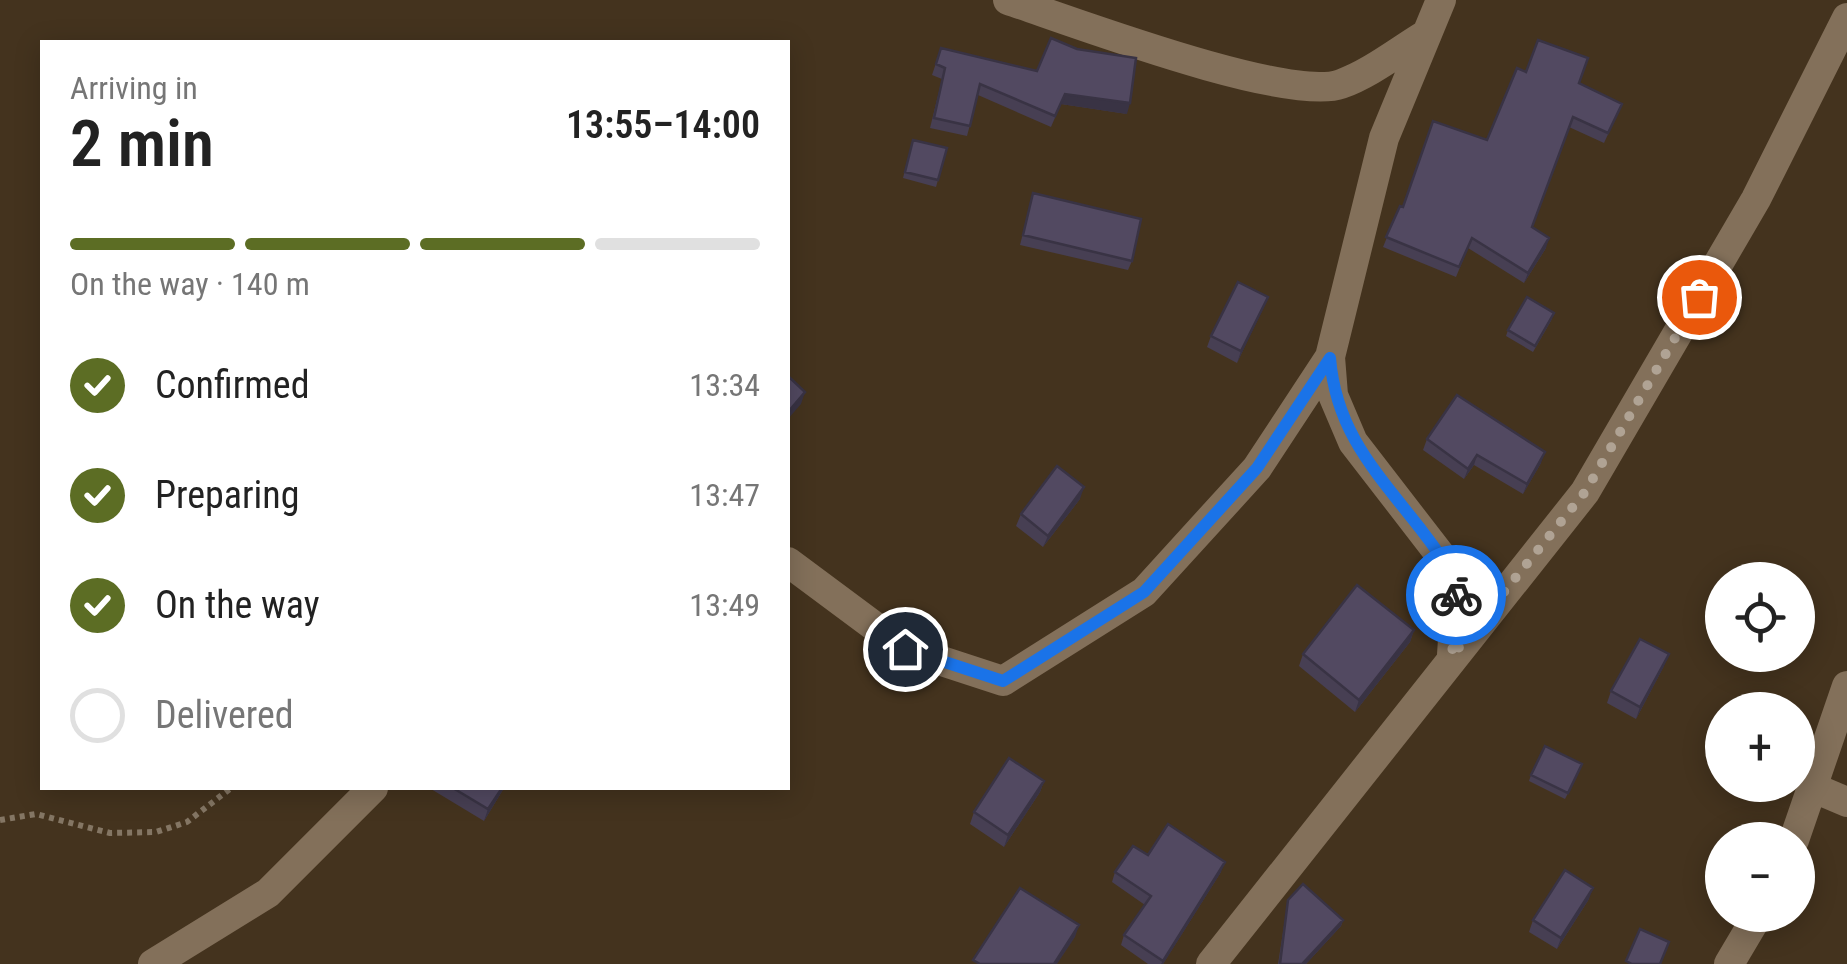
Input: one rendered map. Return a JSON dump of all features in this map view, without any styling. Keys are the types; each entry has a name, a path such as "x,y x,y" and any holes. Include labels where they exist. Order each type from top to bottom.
{"street":[{"path":"1008,0 1171,54 1310,90 1342,84 1427,34"},
{"path":"1441,0 1384,138 1330,358 1333,395 1354,442 1448,565 1456,592 1452,656"},
{"path":"1211,964 1585,492 1756,200 1847,18"},
{"path":"790,563 905,649 1003,681 1144,592 1257,468 1330,358"},
{"path":"1815,785 1847,686"},
{"path":"1815,788 1847,802"},
{"path":"153,964 268,893 371,790"},
{"path":"1729,964 1748,932"}],"path":[{"path":"0,820 36,814 110,833 156,832 187,822 228,790"}],"building":[{"path":"1051,38 1077,49 1136,58 1130,103 1065,94 1055,116 980,84 970,126 934,118 945,68 936,64 941,48 1037,71"},
{"path":"1538,40 1588,58 1579,83 1622,104 1608,133 1573,117 1532,227 1549,238 1528,273 1472,238 1459,267 1386,237 1400,206 1403,207 1433,121 1487,140 1517,68 1526,72"},
{"path":"913,140 947,148 938,180 905,172"},
{"path":"1033,193 1141,219 1132,261 1023,235"},
{"path":"1238,282 1268,297 1241,351 1211,336"},
{"path":"1527,297 1554,313 1535,346 1508,330"},
{"path":"790,378 805,392 790,410"},
{"path":"1457,395 1545,452 1527,484 1477,455 1468,469 1427,439"},
{"path":"1057,466 1084,487 1048,536 1021,514"},
{"path":"1357,585 1414,630 1359,700 1303,654"},
{"path":"1640,639 1669,654 1640,707 1611,691"},
{"path":"1545,746 1582,764 1568,793 1531,775"},
{"path":"1009,758 1044,781 1008,835 974,812"},
{"path":"456,790 501,790 488,809"},
{"path":"1168,824 1225,862 1163,961 1124,935 1151,896 1115,872 1133,846 1148,855"},
{"path":"1565,870 1593,888 1561,938 1533,920"},
{"path":"1303,884 1343,920 1302,964 1280,964 1288,900"},
{"path":"1020,888 1079,925 1054,964 980,964 973,960"},
{"path":"1640,929 1669,942 1660,964 1626,961"}],"way so far":[{"path":"1456,595 1452,656 1585,492 1699,297"}],"route":[{"path":"905,649 1003,681 1144,592 1257,468 1330,358 1333,395 1354,442 1448,565 1456,595"}]}
